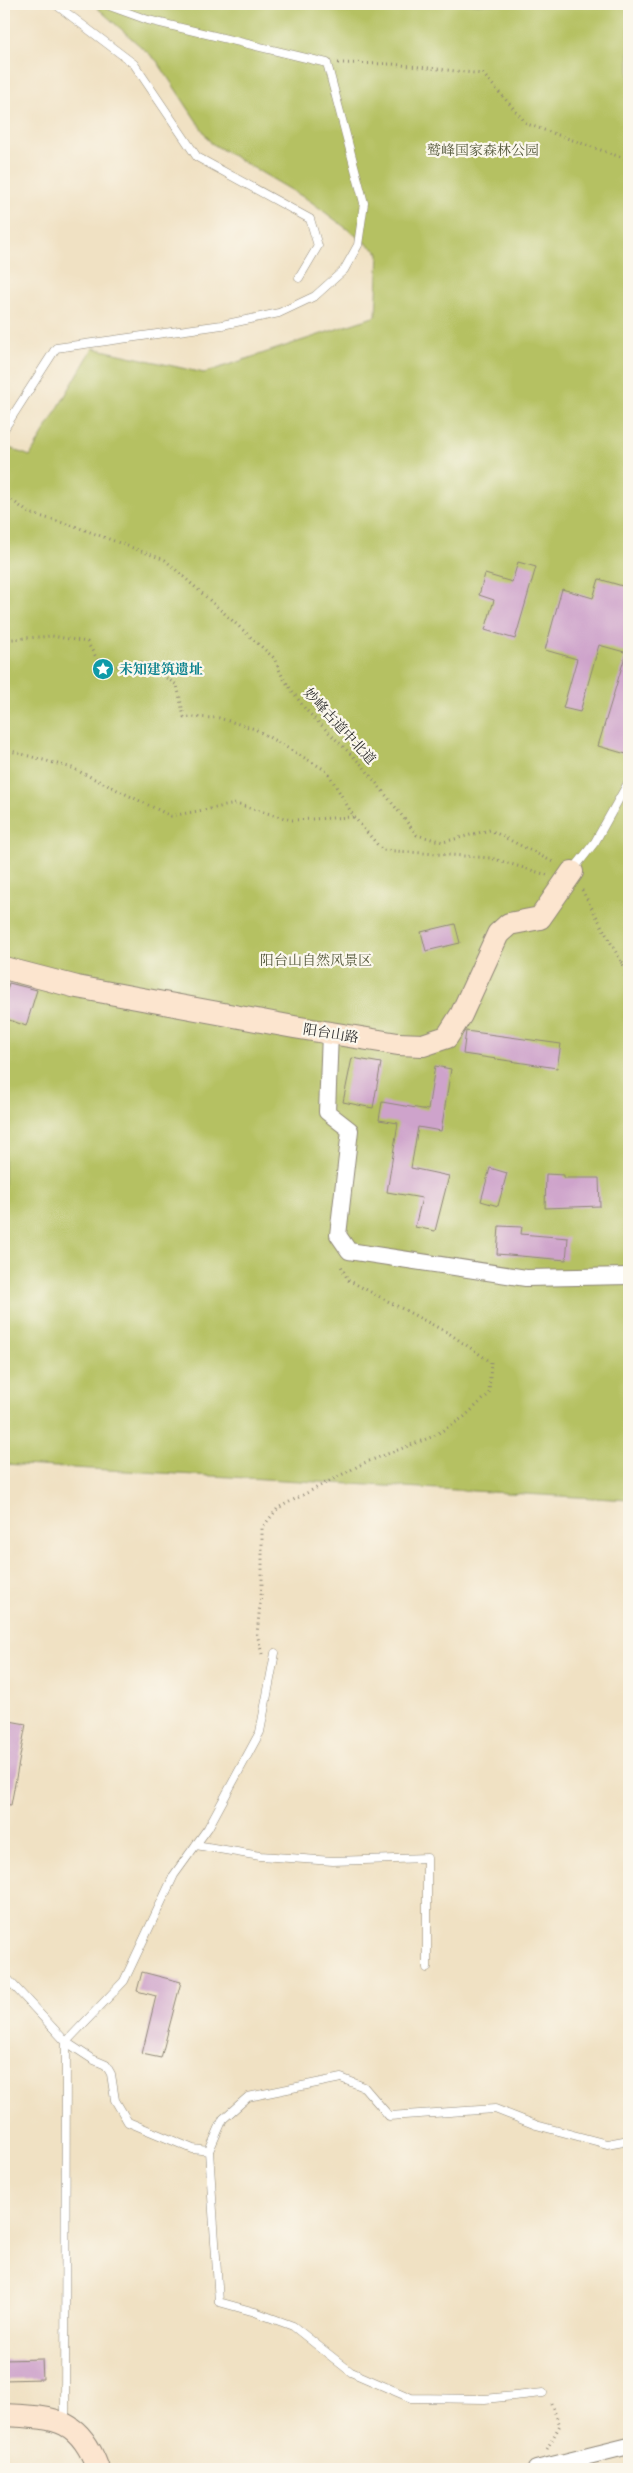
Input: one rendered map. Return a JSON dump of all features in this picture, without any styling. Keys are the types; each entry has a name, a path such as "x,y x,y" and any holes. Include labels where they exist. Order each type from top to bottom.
{"street":[{"name":"阳台山路","path":"4,968 76,987 330,1033 398,1044 423,1045 447,1037 461,1015 498,934 510,924 540,918 568,878"},
{"path":"330,1033 327,1112 350,1130 338,1236 349,1251 526,1278 629,1276"},
{"path":"4,2415 51,2418 65,2423 86,2443 98,2469"},
{"path":"538,2469 629,2446"}],"lane":[{"path":"55,4 134,64 197,157 310,219 318,246 299,278"},
{"path":"4,430 56,348 222,325 279,313 315,296 344,270 358,245 364,203 327,63 148,20 104,4"},
{"path":"568,878 595,842 629,781"},
{"path":"65,2423 66,2042 124,1981 174,1875 208,1828 260,1732 275,1653"},
{"path":"196,1845 260,1856 333,1861 427,1858 427,1968"},
{"path":"4,1975 66,2042 92,2060 106,2064 111,2074 115,2100 128,2122 193,2150 209,2151"},
{"path":"543,2393 484,2399 411,2398 351,2372 292,2326 255,2312 219,2302 209,2151 222,2119 248,2097 341,2078 364,2087 389,2116 495,2109 536,2125 607,2144 629,2140"}],"path":[{"path":"327,63 392,64 483,74 527,124 626,159 629,163"},
{"name":"妙峰古道中北道","path":"4,494 29,513 74,526 165,560 274,658 283,678 306,710 363,766 418,835 443,842 490,830 568,878"},
{"path":"4,634 12,639 52,636 87,642 103,669 142,662 177,684 184,717 220,718 255,729 327,771 354,817 382,850 491,858 568,878 606,933 629,976"},
{"path":"4,749 72,768 171,816 236,804 291,820 354,817"},
{"path":"620,961 629,968"},
{"path":"270,1676 262,1656 257,1634 262,1585 262,1528 278,1508 364,1463 434,1436 464,1417 488,1394 491,1362 450,1334 348,1280 336,1257 338,1236"},
{"path":"538,2469 560,2425 553,2404 543,2393"}],"green space":[{"name":"阳台山自然风景区","path":"93,4 629,4 629,1500 4,1464 4,446 30,456 93,348 204,373 376,316 379,253 310,201 211,143 157,61"}],"building":[{"path":"518,562 536,567 515,639 485,630 494,600 479,595 485,574 512,582"},
{"path":"599,579 629,588 629,742 626,754 598,746 626,653 628,653 599,645 580,712 563,708 577,659 545,650 562,589 593,598"},
{"path":"455,924 460,943 426,951 421,932"},
{"path":"9,983 37,990 26,1026 4,1018 4,999"},
{"path":"466,1031 561,1044 557,1068 463,1054"},
{"path":"352,1058 381,1063 373,1108 343,1102"},
{"path":"435,1066 451,1069 441,1131 418,1127 411,1168 449,1176 435,1231 415,1227 422,1198 387,1192 398,1123 379,1120 382,1102 428,1110"},
{"path":"490,1168 507,1173 498,1206 481,1201"},
{"path":"546,1174 564,1175 564,1178 599,1178 600,1206 545,1208"},
{"path":"499,1226 522,1227 521,1234 568,1238 566,1260 497,1254"},
{"path":"4,1720 26,1724 11,1805 4,1804"},
{"path":"142,1972 181,1982 161,2058 142,2054 156,1996 137,1991"},
{"path":"42,2359 43,2379 4,2380 4,2360"}],"place":[{"name":"未知建筑遗址","path":"103,669"}],"park label":[{"name":"鹫峰国家森林公园","path":"483,150"}]}
